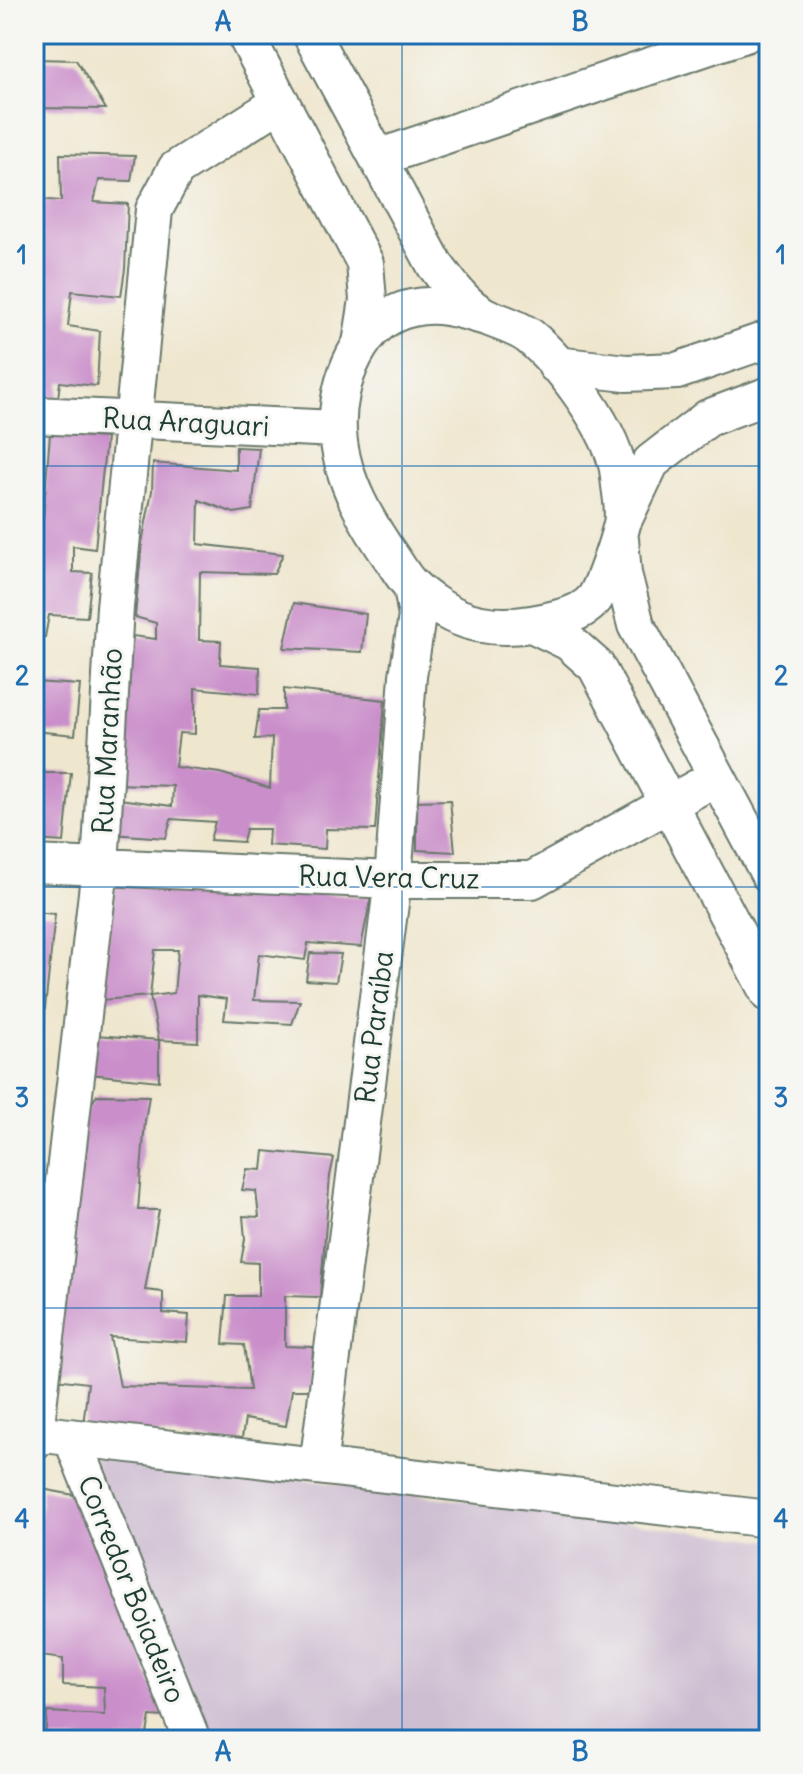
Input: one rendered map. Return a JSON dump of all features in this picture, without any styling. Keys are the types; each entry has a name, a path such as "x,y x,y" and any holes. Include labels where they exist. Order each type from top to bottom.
{"street":[{"path":"245,34 365,263 368,300 361,344"},
{"path":"311,34 435,265 457,294 483,316"},
{"path":"378,158 745,34"},
{"name":"Rua Maranhão","path":"34,1442 100,867 115,607 154,210 176,169 281,102"},
{"path":"769,395 708,418 651,462 621,527 594,599 576,613 532,624 497,627 458,617 412,587 376,536 358,503 346,473 337,429 347,369 361,344 387,316 434,305 456,308 503,322 528,336 585,398 606,437 618,470 621,527 623,574 636,625 769,874"},
{"path":"556,365 626,373 677,371 769,339"},
{"name":"Rua Araguari","path":"34,415 337,429"},
{"name":"Rua Paraíba","path":"318,1466 393,880 408,676 417,616 412,587"},
{"path":"532,624 569,642 596,666 769,994"},
{"name":"Rua Vera Cruz","path":"34,864 393,880 532,880 717,777"},
{"path":"35,1433 769,1519"},
{"name":"Corredor Boiadeiro","path":"72,1438 192,1740"}],"shaded area":[{"path":"90,1452 769,1541 769,1740 206,1740"}],"building":[{"path":"34,59 76,60 106,109 34,108"},
{"path":"60,154 135,156 131,181 99,180 94,202 128,204 121,296 72,291 68,326 100,331 97,386 60,382 58,398 34,396 34,199 61,201"},
{"path":"50,434 106,438 95,549 73,546 73,572 92,573 87,617 49,615 45,637 34,637 34,542 41,543"},
{"path":"236,447 259,448 252,510 234,513 199,500 198,544 283,554 274,574 200,572 199,640 221,641 220,664 260,667 259,694 195,688 195,734 179,733 175,767 220,773 270,788 272,738 255,739 259,710 284,710 284,689 385,700 375,830 326,829 325,849 268,845 269,829 246,829 243,842 210,840 215,822 171,819 166,838 112,834 120,799 172,806 173,786 117,784 133,636 156,639 156,623 135,617 153,463 236,470"},
{"path":"294,603 366,614 362,652 284,648"},
{"path":"34,682 80,685 75,735 34,731"},
{"path":"34,773 71,773 64,842 34,840"},
{"path":"450,800 455,852 417,850 417,801"},
{"path":"115,882 371,897 361,947 308,943 305,960 259,954 254,1000 300,1001 292,1024 224,1020 227,999 198,995 198,1042 159,1040 150,996 101,1000","holes":["155,950 178,950 174,993 150,996"]},
{"path":"34,912 55,914 39,1065 34,1065"},
{"path":"310,953 341,954 336,982 306,980"},
{"path":"96,1035 159,1040 159,1081 90,1074"},
{"path":"97,1095 149,1096 138,1210 159,1210 145,1290 163,1292 163,1313 189,1315 187,1342 110,1337 120,1386 250,1390 244,1345 223,1344 227,1296 258,1296 258,1263 241,1262 245,1239 243,1216 259,1217 256,1191 242,1190 247,1169 262,1170 264,1151 334,1158 320,1297 285,1296 285,1346 313,1347 311,1390 292,1390 286,1426 245,1419 241,1444 83,1426 88,1383 55,1379 85,1114"},
{"path":"42,1489 79,1496 164,1717 150,1716 146,1740 45,1740 47,1712 105,1715 104,1687 63,1685 63,1659 34,1655 34,1594"}]}
